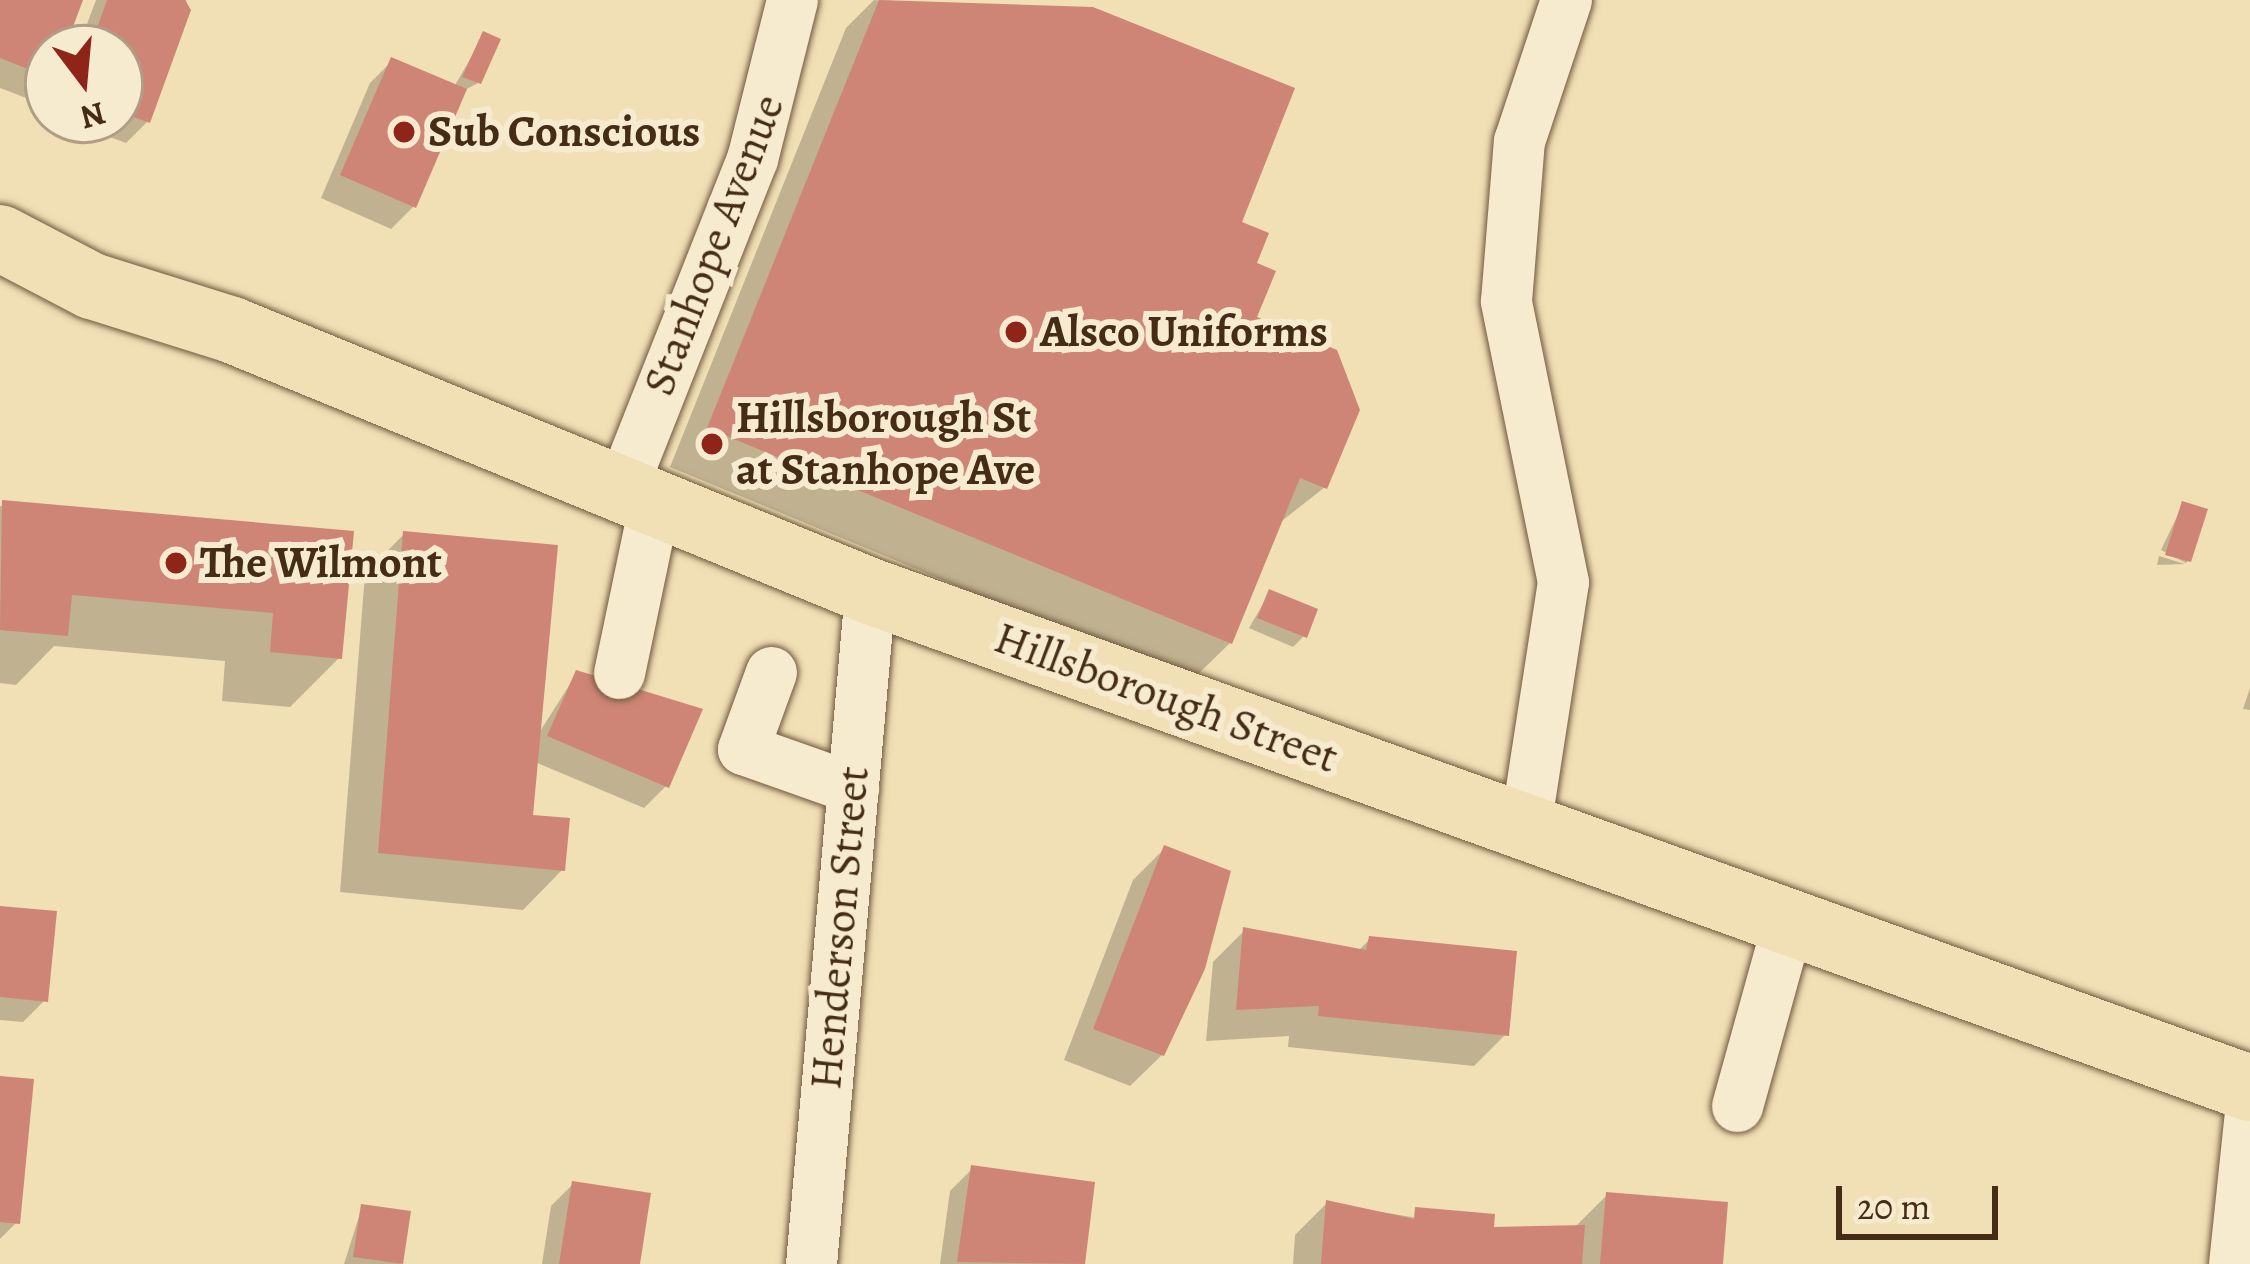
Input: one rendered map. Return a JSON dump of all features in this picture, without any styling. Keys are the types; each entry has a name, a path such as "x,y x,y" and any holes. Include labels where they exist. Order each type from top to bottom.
{"main road":[{"name":"Hillsborough Street","path":"0,238 92,286 232,330 870,591 2250,1088"},
{"name":"Hillsborough Street","path":"0,289 92,286"}],"street":[{"name":"Stanhope Avenue","path":"619,673 639,494 758,141 792,0"},
{"path":"1525,827 1563,582 1506,301 1519,141 1566,0"},
{"name":"Henderson Street","path":"811,1264 870,591"},
{"path":"771,672 742,749 853,788"},
{"path":"1737,1106 1788,922"},
{"path":"2234,1264 2250,1112"}],"building":[{"path":"0,0 83,0 74,24 24,24 24,68 0,58"},
{"path":"107,0 185,0 191,10 150,123 144,121 144,24 98,24"},
{"path":"879,0 1093,7 1295,88 1242,222 1269,233 1257,263 1276,271 1257,317 1337,350 1360,410 1327,489 1300,478 1232,644 707,428"},
{"path":"483,31 501,39 481,84 462,77"},
{"name":"Sub Conscious","path":"391,57 467,89 416,208 340,175"},
{"name":"The Wilmont","path":"2,500 354,531 342,659 270,652 273,613 72,595 68,636 0,630"},
{"path":"2182,501 2208,509 2191,562 2165,555"},
{"path":"403,531 558,545 533,815 570,818 565,871 378,853"},
{"path":"1269,589 1318,609 1307,638 1257,618"},
{"path":"576,670 703,709 669,788 547,736"},
{"path":"1164,845 1231,871 1205,969 1164,1056 1093,1029"},
{"path":"0,906 57,911 48,1002 0,997"},
{"path":"1243,927 1366,950 1369,936 1517,951 1509,1036 1318,1016 1319,1006 1236,1010"},
{"path":"0,1076 34,1079 20,1224 0,1222"},
{"path":"971,1165 1095,1182 1085,1264 957,1262"},
{"path":"572,1181 651,1193 640,1264 559,1264"},
{"path":"1606,1192 1728,1202 1723,1264 1600,1264"},
{"path":"1326,1200 1414,1219 1415,1207 1495,1214 1494,1227 1585,1225 1582,1264 1321,1264"},
{"path":"361,1204 411,1211 403,1264 353,1257"}],"place":[{"name":"Sub Conscious","path":"404,132"},
{"name":"Alsco Uniforms","path":"1016,332"},
{"name":"Hillsborough St at Stanhope Ave","path":"712,444"},
{"name":"The Wilmont","path":"176,563"}]}
